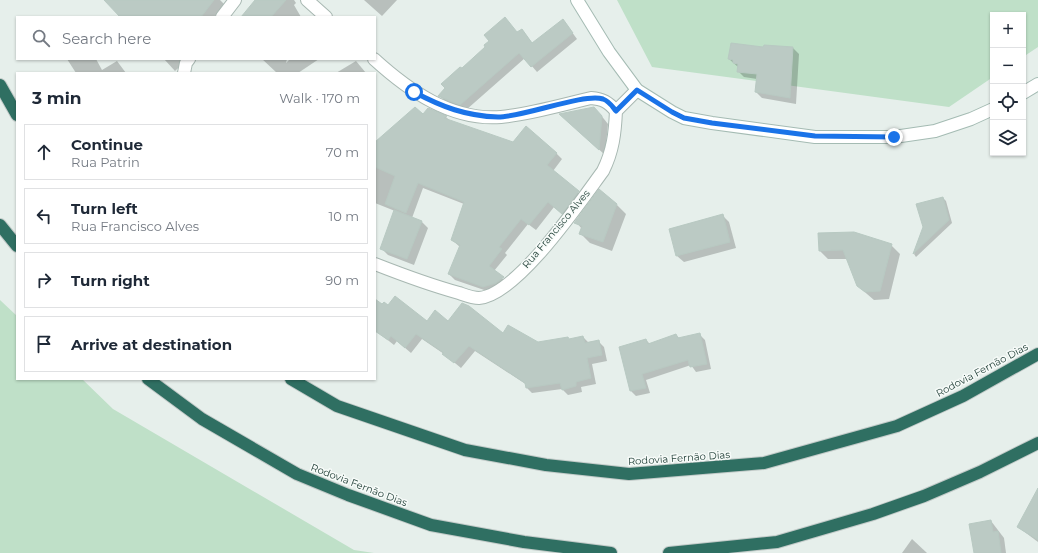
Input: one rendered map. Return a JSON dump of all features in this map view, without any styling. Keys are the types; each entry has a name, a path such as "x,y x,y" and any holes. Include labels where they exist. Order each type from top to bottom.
{"highway":[{"path":"0,85 16,114"},
{"path":"0,225 16,245"},
{"name":"Rodovia Fernão Dias","path":"293,380 337,406 465,450 546,465 629,474 764,463 897,426 963,396 1038,354"},
{"name":"Rodovia Fernão Dias","path":"149,380 208,423 298,474 348,494 431,525 524,542 611,553"},
{"path":"669,553 777,542 873,514 924,496 980,472 1038,443"}],"street":[{"path":"223,16 235,0"},
{"path":"307,0 325,16"},
{"path":"577,0 609,52 637,90 684,118 815,136 894,137 935,131 971,119 990,110"},
{"path":"184,72 188,60"},
{"path":"375,60 414,92 443,107 472,115 500,117 531,112 591,98 602,99 610,103 616,111 637,90"},
{"path":"1026,91 1038,84"},
{"name":"Rua Francisco Alves","path":"376,264 424,283 478,298 491,296 499,291 529,264 603,171 611,156 614,143 616,111"}],"green space":[{"path":"617,0 1038,0 1038,47 1026,55 1026,12 990,12 990,79 949,107 652,67"},
{"path":"0,300 16,315 16,380 83,380 113,409 354,550 374,553 0,553"}],"building":[{"path":"104,0 214,0 202,16 119,16"},
{"path":"255,0 286,0 272,16 242,16"},
{"path":"505,17 517,32 522,29 532,43 563,19 573,33 531,67 519,53 460,105 438,96 445,88 441,84 460,67 462,68 485,47 484,45 489,41 484,35"},
{"path":"731,43 763,47 764,45 793,47 790,98 755,92 757,74 737,72 738,64 733,63 733,60 728,59"},
{"path":"415,107 423,114 428,108 447,116 444,118 513,142 526,126 557,153 547,165 579,191 562,214 548,202 529,225 521,219 499,247 502,249 489,266 504,277 496,283 483,287 448,274 460,245 451,240 464,202 418,183 406,213 385,204 395,176 376,167 376,141"},
{"path":"594,107 602,116 599,150 559,114"},
{"path":"599,189 617,204 603,242 579,234 582,226 574,223"},
{"path":"943,197 949,220 913,254 923,227 916,204"},
{"path":"394,210 422,221 407,259 380,249"},
{"path":"723,214 730,242 676,256 669,229"},
{"path":"854,232 892,244 880,291 865,292 857,286 843,250 819,251 818,233"},
{"path":"395,296 427,321 435,310 448,321 462,303 469,306 503,333 508,325 538,342 583,336 585,343 599,340 602,355 587,358 591,378 576,382 576,386 562,390 560,383 526,388 525,383 469,346 454,363 442,354 444,353 416,334 405,348 391,336 388,340 376,332 376,300 382,304 384,302 388,305"},
{"path":"700,333 707,364 690,367 688,360 642,374 646,388 630,391 619,347 646,339 648,344 676,334 678,338"},
{"path":"1038,488 1038,540 1017,527"},
{"path":"991,520 993,532 998,531 1001,553 974,553 969,524"}],"route":[{"path":"414,92 443,107 472,115 500,117 531,112 591,98 602,99 610,103 616,111 637,90 684,118 815,136 894,137"}]}
